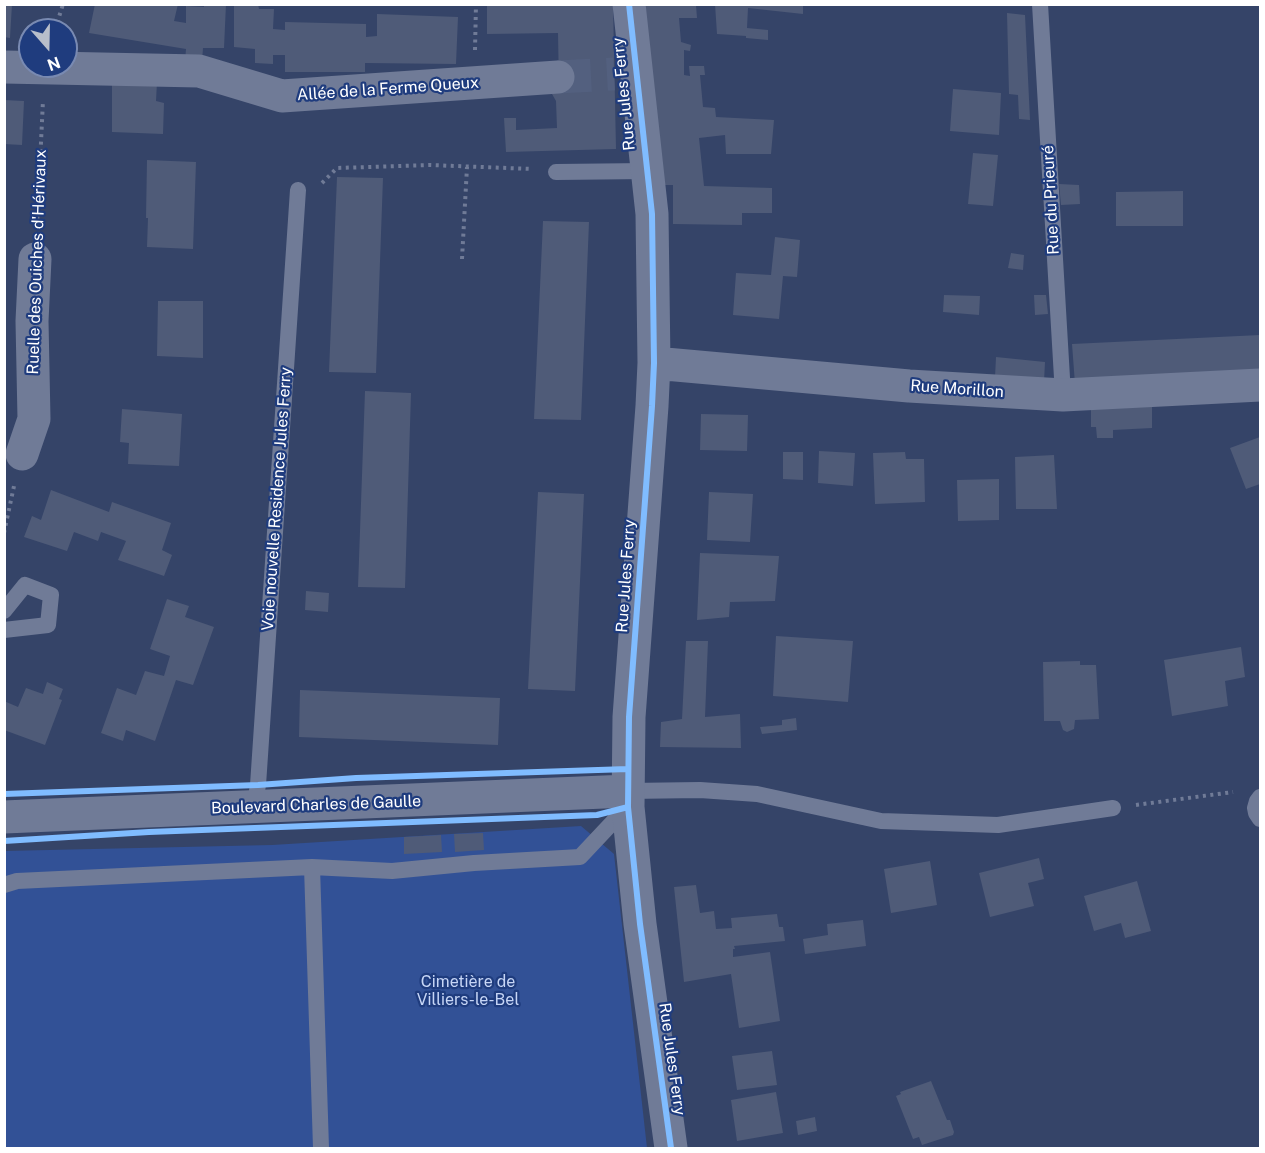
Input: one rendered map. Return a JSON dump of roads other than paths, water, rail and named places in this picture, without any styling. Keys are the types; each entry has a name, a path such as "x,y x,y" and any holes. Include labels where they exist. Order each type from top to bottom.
{"street":[{"name":"Rue Jules Ferry","path":"629,4 625,73 647,171 652,214 654,363 629,717 628,799 640,924 671,1149"},
{"name":"Allée de la Ferme Queux","path":"4,67 199,71 282,96 558,77"},
{"name":"Ruelle des Ouiches d'Hérivaux","path":"22,454 33,419 18,320 35,259"},
{"name":"Rue Morillon","path":"654,363 909,386 1063,395 1260,385"},
{"name":"Boulevard Charles de Gaulle","path":"4,817 628,799"}],"lane":[{"name":"Rue du Prieuré","path":"1040,4 1063,395"},
{"path":"556,172 647,171"},
{"name":"Voie nouvelle Residence Jules Ferry","path":"254,808 258,785 298,190"},
{"path":"4,611 25,585 51,595 48,625 4,630"},
{"path":"4,885 17,881 312,867 392,871 474,863 580,857 628,799 700,790 757,794 882,821 998,825 1113,808"},
{"path":"1260,797 1255,808 1260,819"},
{"path":"312,867 321,1149"}],"tunnel":[{"path":"558,77 614,74"}],"park label":[{"name":"Cimetière de Villiers-le-Bel","path":"468,991"}]}
